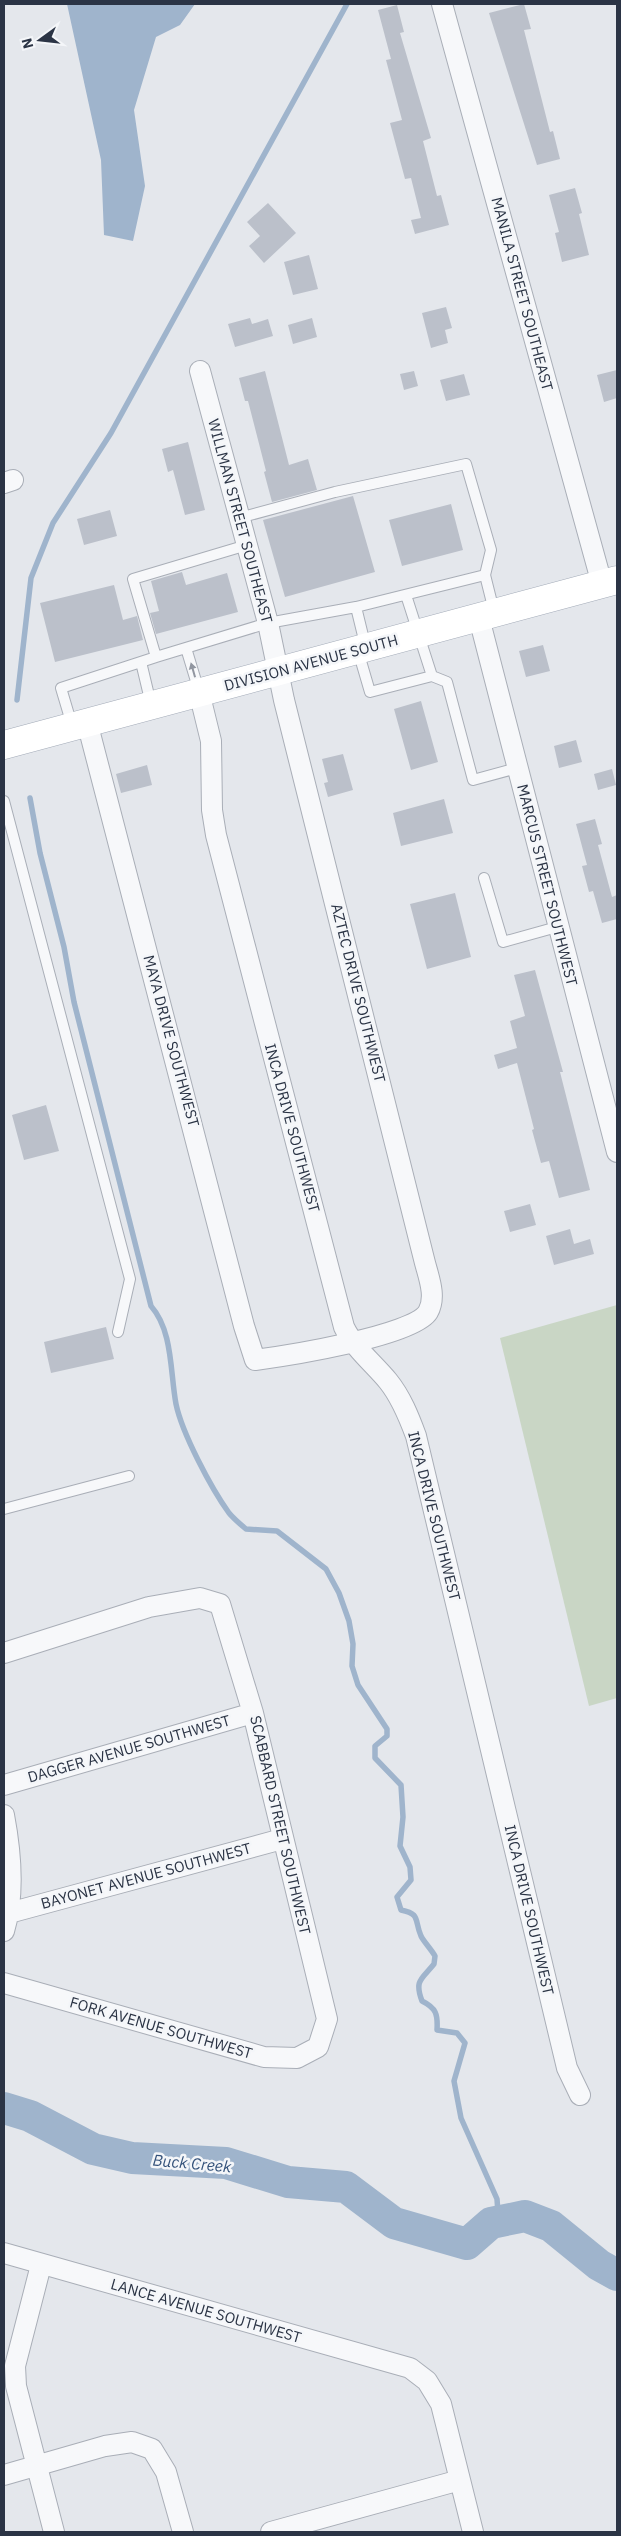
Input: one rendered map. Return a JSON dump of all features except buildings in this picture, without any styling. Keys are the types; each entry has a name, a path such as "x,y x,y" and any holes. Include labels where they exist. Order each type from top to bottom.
{"main road":[{"name":"DIVISION AVENUE SOUTH","path":"4,745 610,582"}],"street":[{"name":"MANILA STREET SOUTHEAST","path":"442,4 610,582"},
{"name":"WILLMAN STREET SOUTHEAST","path":"200,371 268,623 278,672"},
{"name":"MARCUS STREET SOUTHWEST","path":"487,616 517,768 617,1152"},
{"name":"AZTEC DRIVE SOUTHWEST","path":"278,672 433,1299 427,1314 410,1325 352,1341"},
{"name":"INCA DRIVE SOUTHWEST","path":"199,692 211,741 212,810 216,835 344,1327 352,1341 389,1382 409,1417 416,1436 567,2068 580,2095"},
{"name":"MAYA DRIVE SOUTHWEST","path":"80,724 244,1326 256,1360 312,1352 352,1341"},
{"name":"SCABBARD STREET SOUTHWEST","path":"4,1652 149,1607 200,1598 220,1604 253,1712 282,1839 327,2019 318,2047"},
{"name":"DAGGER AVENUE SOUTHWEST","path":"4,1785 253,1712"},
{"path":"4,1815 8,1836 10,1876 6,1922"},
{"name":"BAYONET AVENUE SOUTHWEST","path":"6,1922 282,1839"},
{"name":"FORK AVENUE SOUTHWEST","path":"4,1983 264,2057 296,2058 318,2047"},
{"name":"LANCE AVENUE SOUTHWEST","path":"4,2253 410,2368 428,2381 441,2404 460,2480"},
{"path":"41,2265 15,2366 16,2386 38,2464 54,2532"},
{"path":"4,2475 105,2446 132,2442 152,2449 166,2472 183,2532"},
{"path":"271,2532 460,2480 472,2532"}],"lane":[{"path":"239,518 335,492 466,464 491,550 485,575 487,616"},
{"path":"156,657 133,579 247,546"},
{"path":"80,724 61,688 268,623 356,608 485,575"},
{"path":"406,595 417,635 432,676"},
{"path":"356,608 370,692 432,676 446,682 473,780 517,768"},
{"path":"186,648 199,692"},
{"path":"140,662 151,705"},
{"path":"4,801 130,1278 118,1332"},
{"path":"484,878 503,942 557,927"},
{"path":"4,1509 129,1476"}],"green space":[{"path":"617,1305 617,1698 589,1706 500,1338"}],"water":[{"path":"67,4 195,4 180,25 156,37 134,110 145,186 133,241 104,235 101,160"}],"waterway":[{"path":"17,700 31,578 53,523 111,433 347,4"},
{"path":"30,798 40,853 64,947 74,1002 151,1306 158,1316 167,1340 176,1404 184,1430 214,1490 235,1519 246,1529 277,1531 326,1569 339,1593 349,1621 353,1644 352,1666 358,1685 387,1729 387,1736 375,1746 375,1758 401,1785 403,1817 400,1846 410,1867 411,1880 397,1897 401,1910 412,1914 416,1918 421,1936 435,1956 434,1964 420,1980 419,1988 422,2001 435,2012 437,2030 457,2033 465,2043 454,2081 461,2118 497,2199 498,2213 491,2223"},
{"name":"Buck Creek","path":"4,2108 30,2116 93,2149 132,2158 226,2163 288,2182 346,2187 394,2223 467,2244 491,2223 525,2216 551,2226 599,2265 617,2275"}]}
